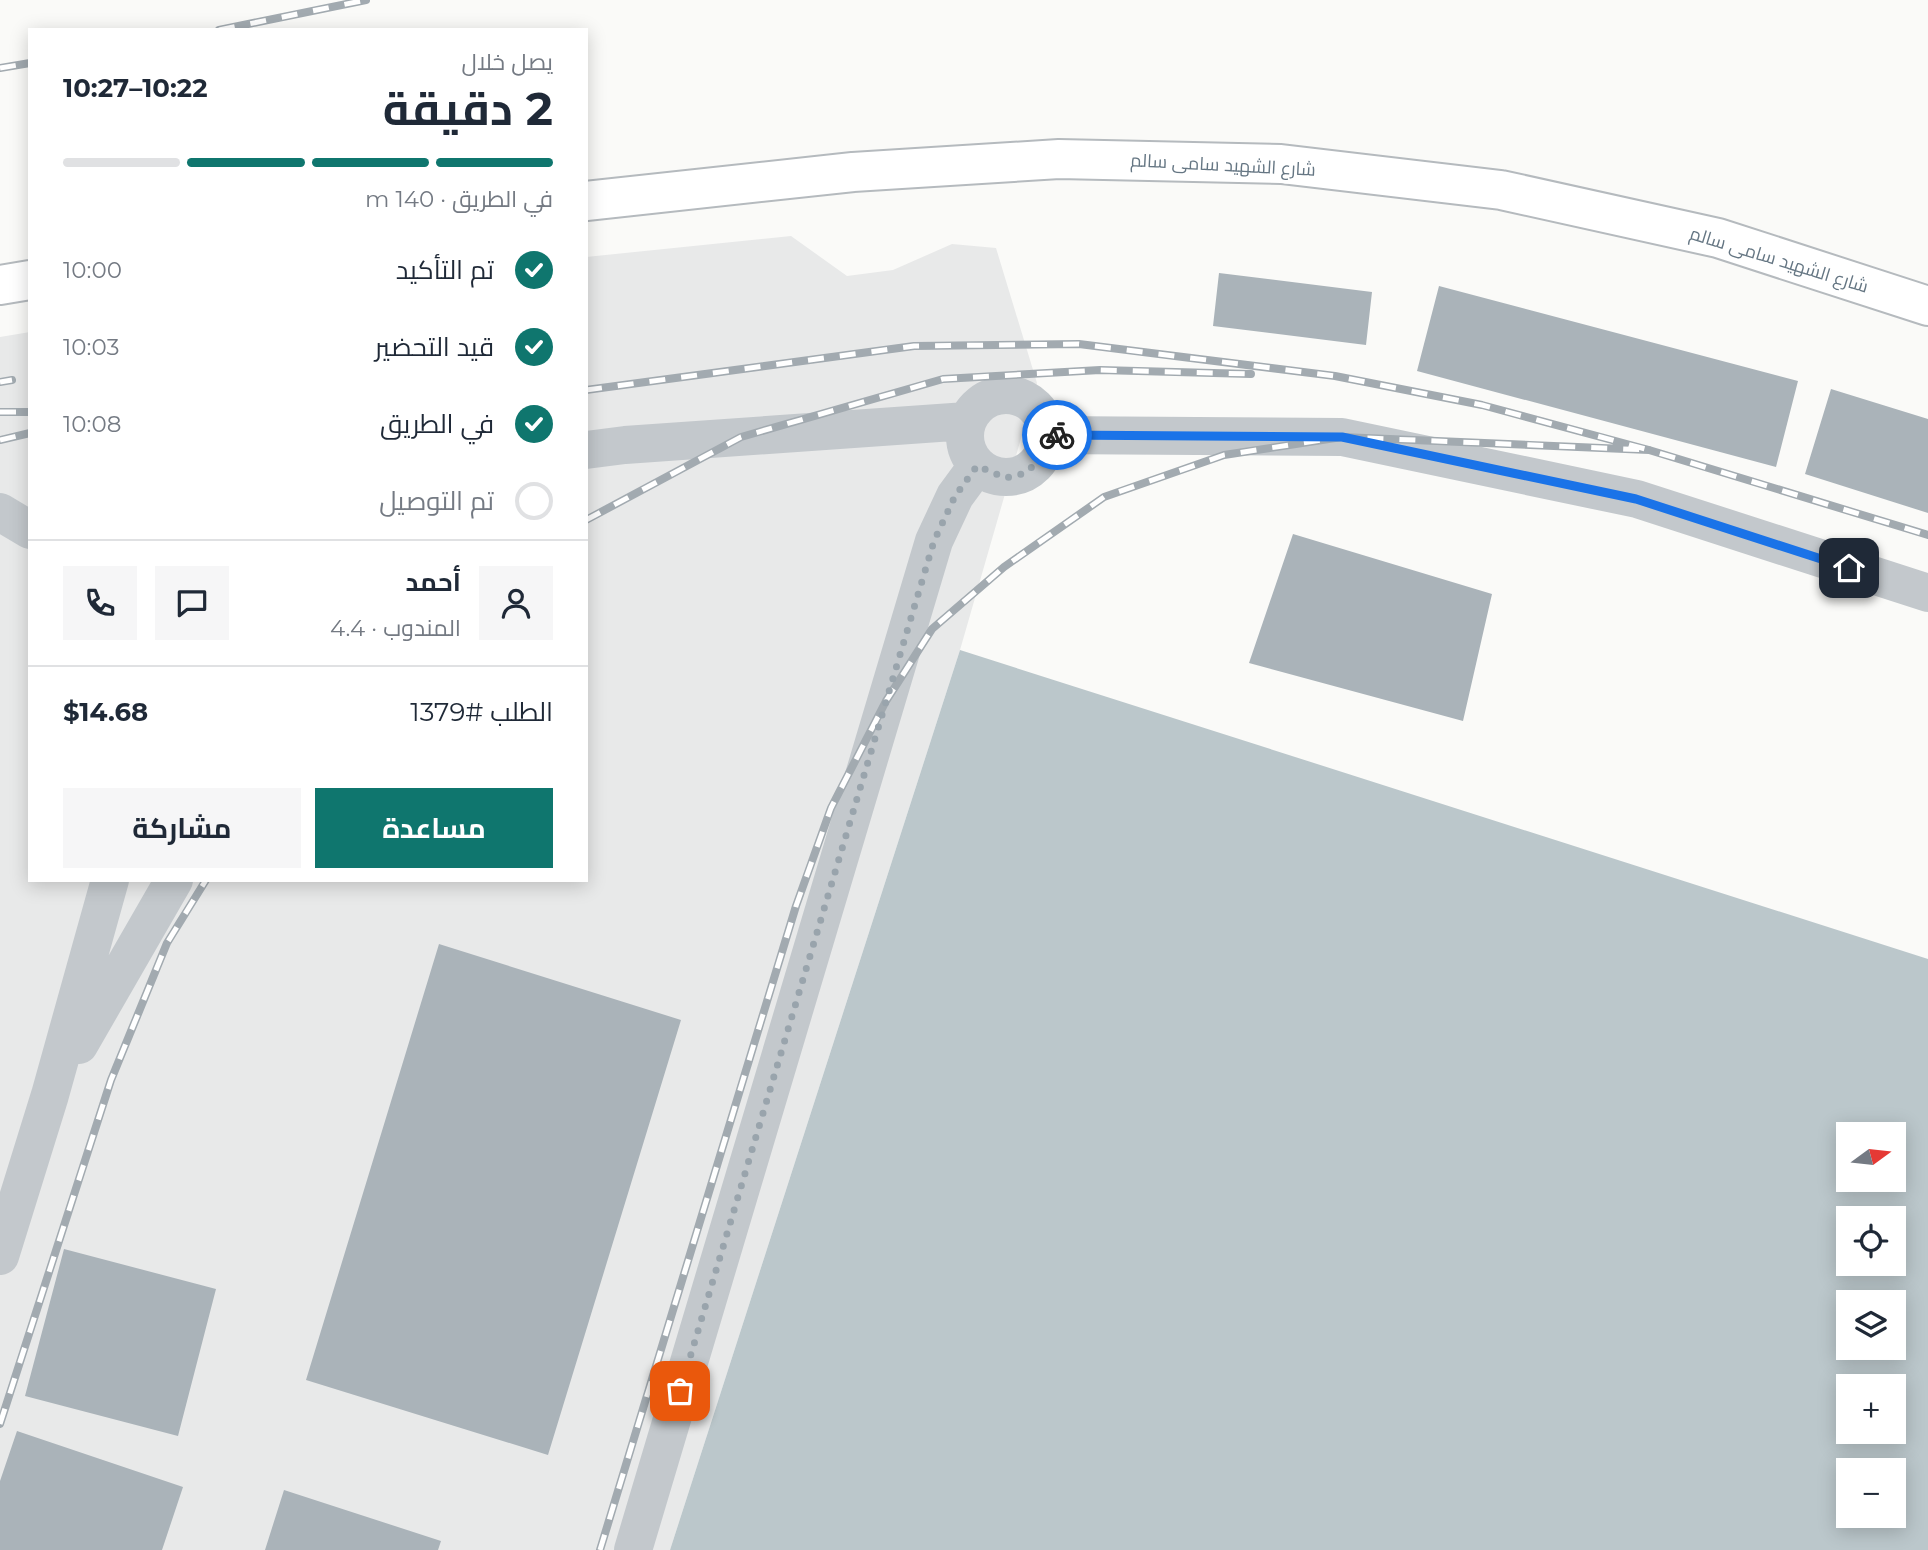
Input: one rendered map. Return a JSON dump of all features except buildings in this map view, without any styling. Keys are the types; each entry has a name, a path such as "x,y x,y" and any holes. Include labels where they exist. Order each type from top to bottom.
{"main road":[{"name":"شارع الشهيد سامى سالم","path":"588,201 841,174 1059,159 1281,164 1501,190 1718,238 1928,306"},
{"path":"0,285 28,280"}],"lane":[{"path":"1005,395 1021,398 1034,406 1044,420 1047,435 1045,452 1035,465 1022,474 1006,478 977,466 967,452 964,436 967,421 976,408 989,398 1005,395"},
{"path":"588,450 967,421"},
{"path":"1047,435 1342,437 1636,499 1928,593"},
{"path":"588,469 625,445"},
{"path":"633,1550 934,541 955,496 977,466"},
{"path":"0,499 28,496"},
{"path":"0,512 28,529"},
{"path":"0,1256 50,1095 109,882"},
{"path":"50,1095 173,882"}],"shaded area":[{"path":"791,236 847,276 893,270 952,244 996,248 1037,383 960,650 670,1550 0,1550 0,337 28,332 28,882 588,882 588,257"},
{"path":"960,650 1928,959 1928,1550 670,1550"}],"railway":[{"path":"229,28 366,0"},
{"path":"0,68 28,63"},
{"path":"588,390 914,346 1079,344 1335,376 1482,405 1649,450 1928,535"},
{"path":"588,519 741,437 943,379 1100,370 1251,374"},
{"path":"0,382 12,380"},
{"path":"0,412 28,412"},
{"path":"0,440 28,433"},
{"path":"600,1550 796,906 831,808 886,701 932,629 1004,567 1104,497 1224,455 1342,437 1649,450"},
{"path":"0,1424 111,1080 167,943 205,882"}],"way so far":[{"path":"680,1391 934,541 955,496 977,466 1006,478 1022,474 1035,465 1045,452 1047,435 1057,435"}],"route":[{"path":"1057,435 1342,437 1636,499 1849,568"}]}
